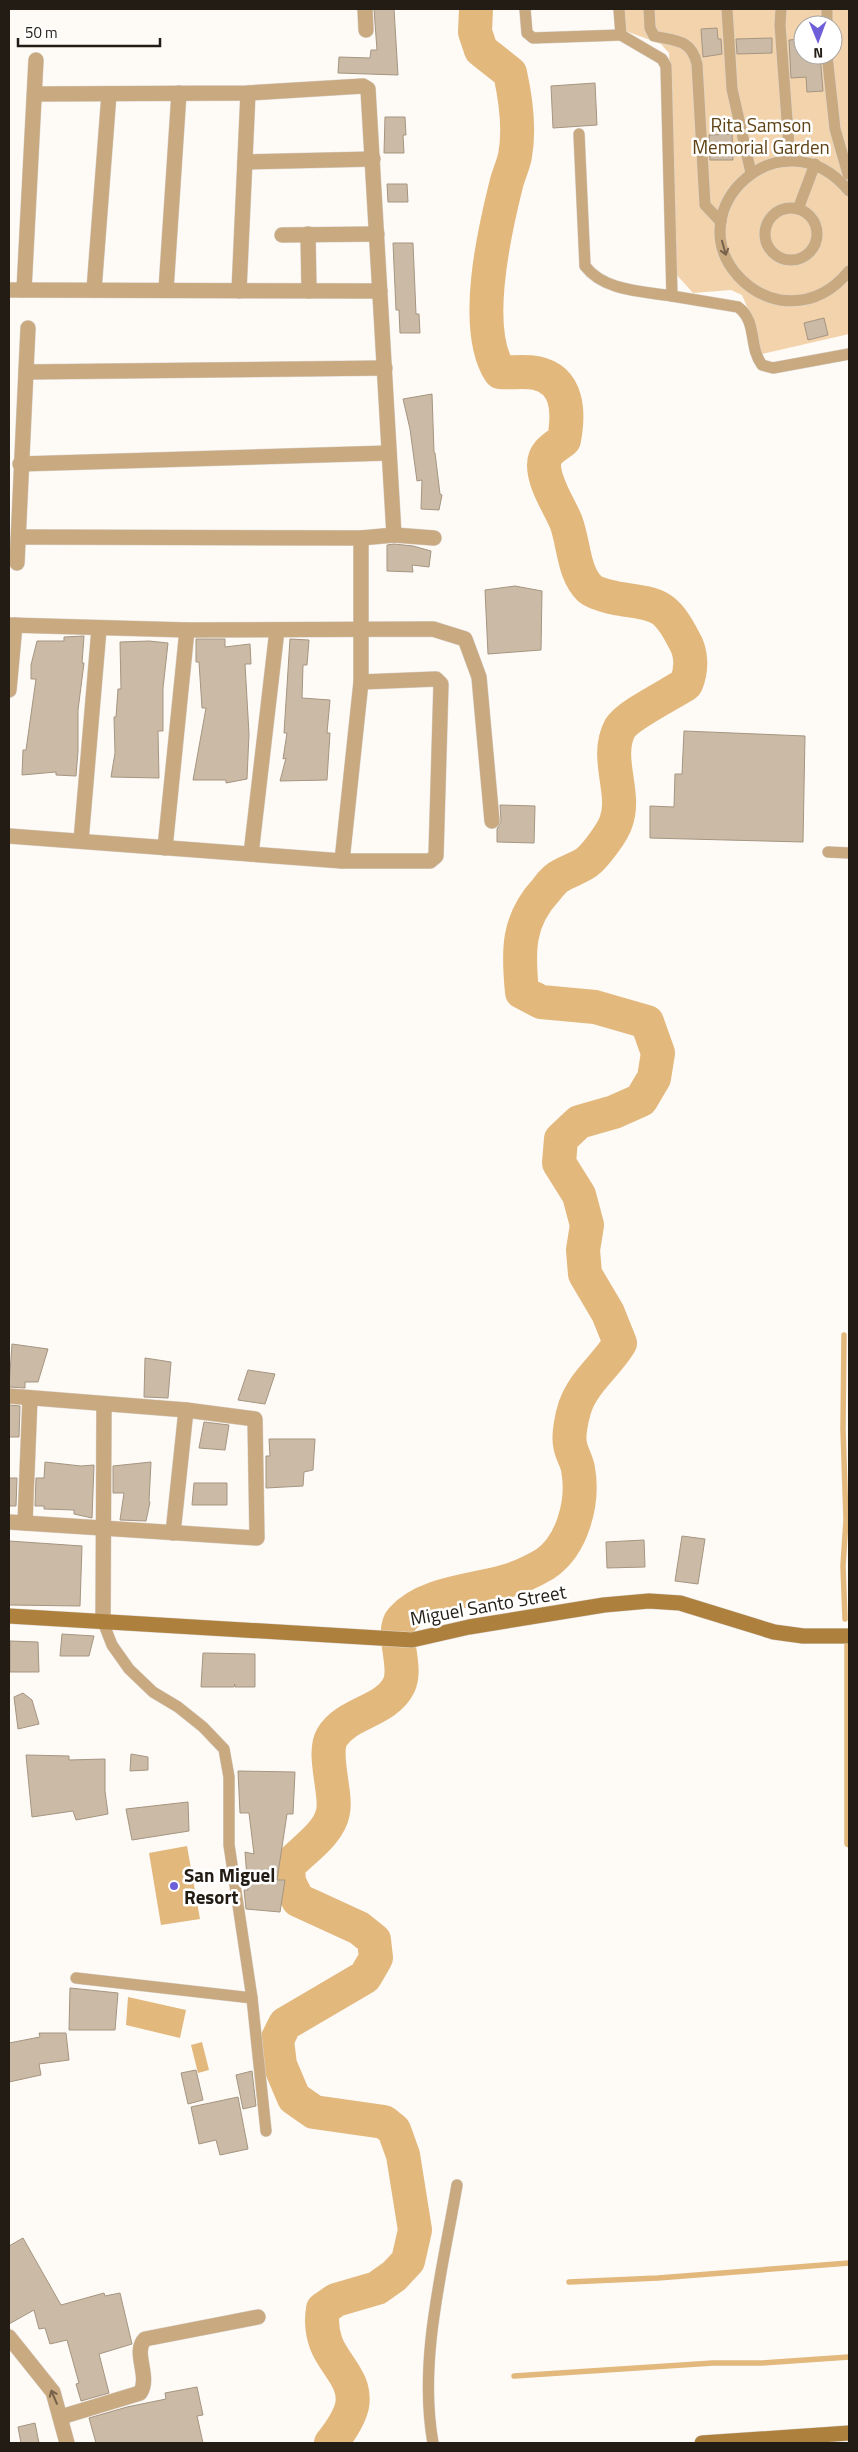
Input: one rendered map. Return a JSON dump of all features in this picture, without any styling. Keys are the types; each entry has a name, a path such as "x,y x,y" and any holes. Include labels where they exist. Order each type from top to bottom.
{"main road":[{"name":"Miguel Santo Street","path":"9,1616 412,1640 469,1627 604,1605 649,1601 680,1603 774,1632 802,1636 849,1636"},
{"path":"702,2443 849,2433"}],"street":[{"path":"365,9 366,30"},
{"path":"36,60 35,94 16,290 380,291"},
{"path":"35,94 248,93 363,86 369,92 394,535"},
{"path":"166,290 179,93"},
{"path":"238,290 248,93"},
{"path":"94,290 108,94"},
{"path":"245,162 373,159"},
{"path":"308,234 308,291"},
{"path":"282,235 377,234"},
{"path":"17,563 20,537 20,464 28,328"},
{"path":"26,372 384,368"},
{"path":"20,464 389,453"},
{"path":"20,537 361,538 394,535 434,538"},
{"path":"342,861 361,682 361,538"},
{"path":"9,690 12,625 187,630 433,629 465,640 479,677 492,821"},
{"path":"81,841 100,628"},
{"path":"165,848 187,630"},
{"path":"250,854 277,630"},
{"path":"9,836 342,861 430,861 436,856 441,684 436,679 361,682"},
{"path":"9,1396 186,1410 254,1419 257,1538 9,1522"},
{"path":"25,1523 30,1398"},
{"path":"103,1622 104,1405"},
{"path":"173,1533 186,1410"},
{"path":"61,2417 140,2393 144,2382 140,2345 145,2339 258,2317"},
{"path":"9,2337 52,2392 68,2443"}],"lane":[{"path":"525,9 527,33 533,38 621,35 662,59 666,66 672,296"},
{"path":"619,9 621,35"},
{"path":"649,9 650,28 654,36 686,44 694,52 697,64 705,205 721,222"},
{"path":"727,9 732,89 751,173"},
{"path":"781,9 780,25 790,160"},
{"path":"828,65 835,129 849,191"},
{"path":"579,134 584,266 593,277 610,285 738,307 746,313 750,321 755,355 762,365 773,368 849,354"},
{"path":"845,175 815,164 790,160 770,164 751,173 737,186 726,203 721,222 722,246 732,269 748,287 770,298 794,302 818,297 839,284 849,271"},
{"path":"798,209 815,164"},
{"path":"798,209 806,213 815,225 816,241 812,248 799,258 783,258 769,248 765,231 773,215 780,210 798,209"},
{"path":"828,852 849,853"},
{"path":"103,1622 112,1645 129,1669 153,1692 178,1707 203,1727 224,1749 229,1777 229,1845 252,1998 266,2132"},
{"path":"76,1978 252,1998"},
{"path":"433,2443 429,2421 428,2362 457,2185"}],"green space":[{"name":"Rita Samson Memorial Garden","path":"622,9 849,9 849,334 762,354 753,321 742,295 731,290 693,293 676,274 669,53 661,44 623,30"}],"shaded area":[{"name":"San Miguel Resort","path":"187,1846 200,1919 161,1925 149,1853"},
{"path":"128,1997 186,2010 180,2038 126,2025"},
{"path":"202,2042 209,2070 198,2073 191,2045"}],"building":[{"path":"374,9 394,9 398,75 338,73 339,57 370,58 371,50 377,50"},
{"path":"717,28 718,39 721,39 722,54 703,57 701,29"},
{"path":"772,38 772,53 737,54 736,39"},
{"path":"789,40 793,40 793,65 821,65 823,91 807,92 806,77 791,78"},
{"path":"595,83 597,125 553,128 551,86"},
{"path":"385,117 405,117 404,153 384,153"},
{"path":"732,134 733,160 710,160 709,135"},
{"path":"387,184 407,184 408,202 388,202"},
{"path":"393,243 413,243 416,314 419,314 420,333 400,333 399,310 396,310"},
{"path":"824,318 828,335 808,340 804,323"},
{"path":"432,394 434,452 440,494 442,495 439,510 421,509 422,480 417,481 410,429 403,399"},
{"path":"387,545 413,546 431,551 429,567 412,565 413,572 387,571"},
{"path":"515,586 542,591 541,650 488,654 485,590"},
{"path":"84,636 82,663 84,663 78,710 76,776 56,775 56,772 22,775 23,750 26,750 36,679 31,679 31,665 37,641 64,641 64,637"},
{"path":"196,639 225,639 225,647 250,644 251,664 245,664 249,734 247,779 226,783 226,780 193,780 206,708 202,708 199,662 196,662"},
{"path":"290,639 309,640 307,665 303,665 302,698 330,700 327,733 330,733 327,780 280,781 286,758 283,759 287,733 284,733"},
{"path":"149,641 168,643 163,688 163,731 158,731 159,778 111,777 115,753 114,717 116,717 118,689 121,689 120,642"},
{"path":"684,731 805,736 803,842 650,838 650,806 674,807 675,774 682,774"},
{"path":"500,805 535,806 534,843 497,842 497,829 501,821"},
{"path":"12,1344 48,1349 38,1382 25,1382 25,1388 9,1387"},
{"path":"145,1358 171,1362 168,1398 144,1397"},
{"path":"248,1370 275,1374 265,1404 238,1400"},
{"path":"9,1405 20,1406 19,1437 9,1437"},
{"path":"204,1422 229,1425 225,1450 199,1448"},
{"path":"269,1439 315,1439 313,1470 304,1472 303,1486 266,1488 266,1456 270,1456"},
{"path":"45,1462 81,1466 94,1465 92,1518 74,1514 74,1510 44,1509 44,1506 35,1506 36,1478 44,1478"},
{"path":"151,1462 150,1502 146,1521 120,1520 124,1493 113,1493 113,1466"},
{"path":"9,1478 17,1478 16,1506 9,1506"},
{"path":"194,1483 227,1483 227,1505 192,1505"},
{"path":"682,1536 705,1539 698,1584 675,1581"},
{"path":"644,1540 645,1567 607,1568 606,1542"},
{"path":"9,1541 82,1546 80,1606 9,1605"},
{"path":"62,1634 94,1636 89,1656 60,1656"},
{"path":"10,1641 38,1642 39,1672 10,1672"},
{"path":"203,1653 255,1654 255,1687 235,1687 235,1684 234,1687 201,1687"},
{"path":"23,1693 32,1700 39,1724 18,1729 14,1697"},
{"path":"131,1754 148,1757 148,1770 130,1771"},
{"path":"26,1755 69,1756 69,1760 105,1759 105,1791 108,1814 76,1820 73,1811 32,1817"},
{"path":"238,1771 295,1772 293,1814 287,1814 277,1880 285,1880 280,1912 246,1909 244,1890 248,1890 245,1852 254,1854 249,1813 240,1813"},
{"path":"188,1802 189,1831 132,1840 126,1809"},
{"path":"70,1988 118,1993 115,2030 69,2030"},
{"path":"39,2033 66,2033 69,2060 39,2064 41,2075 9,2082 9,2043 40,2037"},
{"path":"196,2070 203,2100 188,2104 181,2073"},
{"path":"252,2071 256,2106 243,2109 236,2075"},
{"path":"238,2097 248,2149 220,2155 216,2140 199,2144 191,2107"},
{"path":"23,2238 61,2305 104,2293 105,2296 120,2293 132,2344 99,2354 109,2393 81,2401 76,2384 79,2383 67,2340 50,2344 45,2328 39,2329 34,2310 9,2324 9,2246"},
{"path":"197,2387 203,2415 197,2416 203,2443 96,2443 89,2418 127,2407 166,2399 165,2393"},
{"path":"35,2423 39,2443 21,2443 18,2427"}],"waterway":[{"path":"331,2443 349,2416 353,2397 348,2380 326,2343 322,2326 323,2309 336,2300 377,2288 394,2276 408,2261 415,2230 403,2155 394,2130 384,2122 314,2112 294,2098 280,2065 277,2040 285,2024 365,1977 376,1958 374,1940 359,1928 298,1900 289,1882 288,1866 321,1835 331,1820 334,1804 328,1753 332,1737 347,1722 385,1701 399,1685 402,1668 398,1632 402,1619 412,1610 436,1598 508,1581 545,1564 563,1546 574,1521 578,1508 579,1481 570,1440 570,1431 575,1407 584,1389 620,1343 608,1313 585,1274 583,1250 587,1225 579,1195 559,1163 561,1139 579,1122 614,1112 641,1100 654,1078 658,1053 647,1022 595,1007 541,1002 522,992 520,950 525,925 529,913 536,902 558,877 587,862 603,844 616,822 619,811 619,799 614,751 620,728 640,711 686,684 690,667 687,645 671,618 664,611 650,604 599,594 590,589 584,582 577,566 569,530 546,480 544,465 544,460 551,450 564,440 566,409 561,390 547,377 536,373 500,372 492,354 487,331 488,280 496,228 515,156 517,125 516,104 510,73 481,50 475,32 476,9"},
{"path":"844,1335 843,1429 846,1520 843,1566 845,1619"},
{"path":"847,1641 847,1844 849,1845"},
{"path":"569,2282 658,2278 849,2263"},
{"path":"514,2376 713,2363 762,2363 849,2357"}],"place":[{"name":"San Miguel Resort","path":"174,1886"}]}
